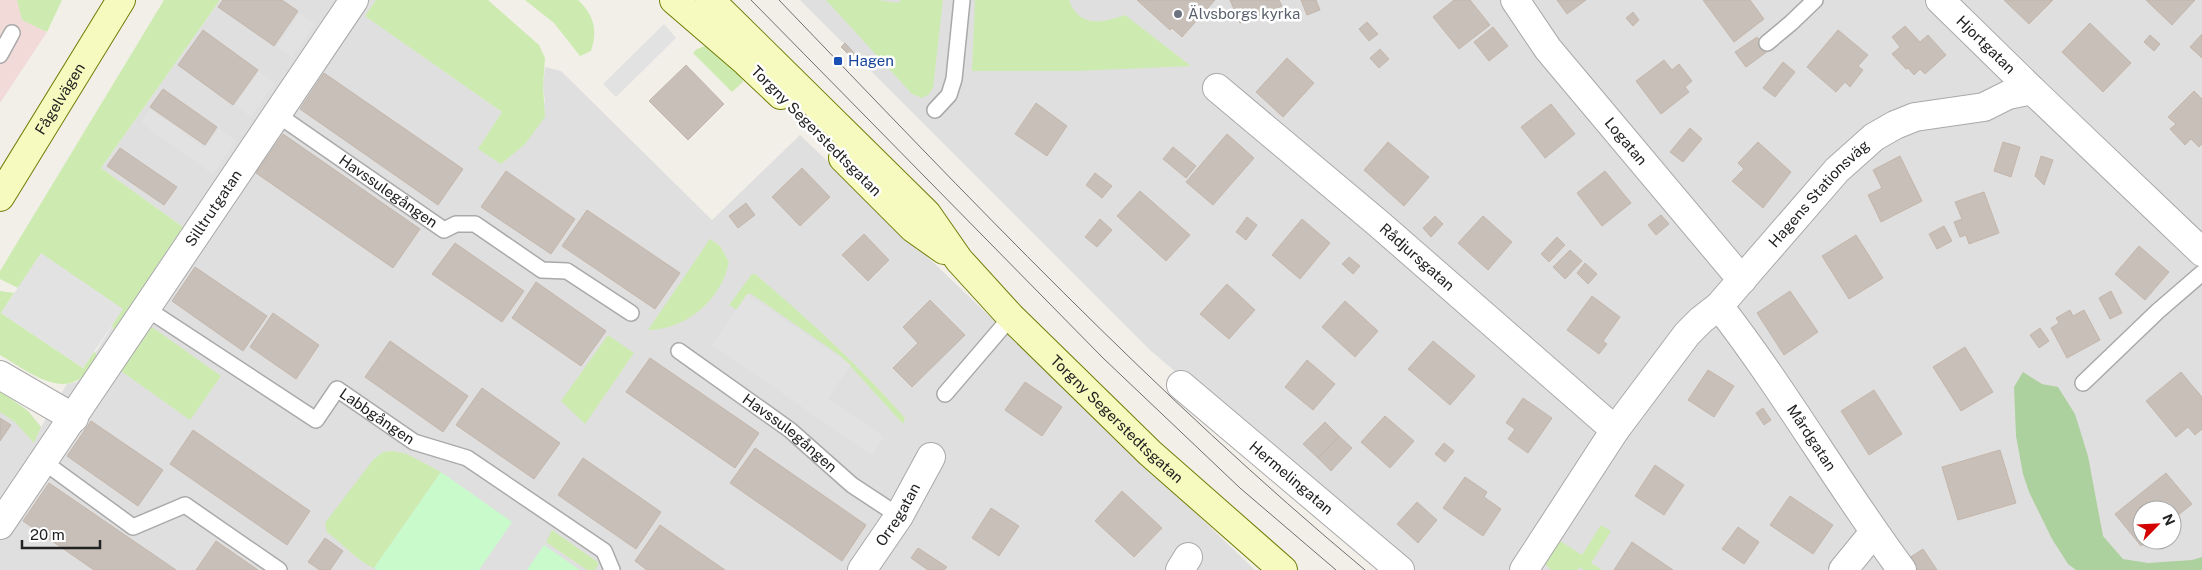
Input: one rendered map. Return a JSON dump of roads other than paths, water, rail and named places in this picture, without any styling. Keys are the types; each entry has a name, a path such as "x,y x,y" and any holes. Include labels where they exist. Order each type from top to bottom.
{"street":[{"name":"Fågelvägen","path":"0,197 121,0"},
{"name":"Silltrutgatan","path":"0,525 74,418 354,0"},
{"name":"Torgny Segerstedtsgatan","path":"674,0 753,68 913,228 959,260"},
{"name":"Torgny Segerstedtsgatan","path":"710,0 927,214 959,260 1011,317 1150,453 1283,570"},
{"name":"Logatan","path":"1515,0 1544,45 1742,280"},
{"name":"Hjortgatan","path":"1940,0 2032,90"},
{"name":"Rådjursgatan","path":"1217,88 1374,220 1615,430"},
{"name":"Hagens Stationsväg","path":"1524,570 1615,430 1687,334 1719,306 1837,170 1874,137 1895,125 1915,117 1984,107 2008,96 2032,90"},
{"path":"2032,90 2202,252"},
{"name":"Mårdgatan","path":"1719,306 1758,356 1874,532 1902,570"},
{"path":"0,375 74,418"},
{"name":"Hermelingatan","path":"1181,386 1400,570"},
{"name":"Orregatan","path":"862,570 898,516 931,457"},
{"path":"1843,570 1874,532"}],"lane":[{"path":"935,110 949,95 954,79 962,0"},
{"path":"1767,43 1792,23 1815,0"},
{"path":"0,55 12,32"},
{"name":"Havssulegången","path":"278,115 444,230 456,224 475,224 542,270 566,271 631,313"},
{"path":"2083,383 2158,311 2202,273"},
{"name":"Labbgången","path":"147,309 316,420 337,389 414,442 467,458 604,551 612,570"},
{"path":"945,394 1011,317"},
{"name":"Havssulegången","path":"679,351 790,430 852,486 898,516"},
{"path":"44,462 133,527 185,505 279,570"}],"tram line":[{"path":"751,0 1103,358 1240,488 1336,570"},
{"path":"779,0 1064,293 1211,435 1365,570"}],"place":[{"name":"Älvsborgs kyrka","path":"1178,14"},
{"name":"Hagen","path":"838,61"}]}
